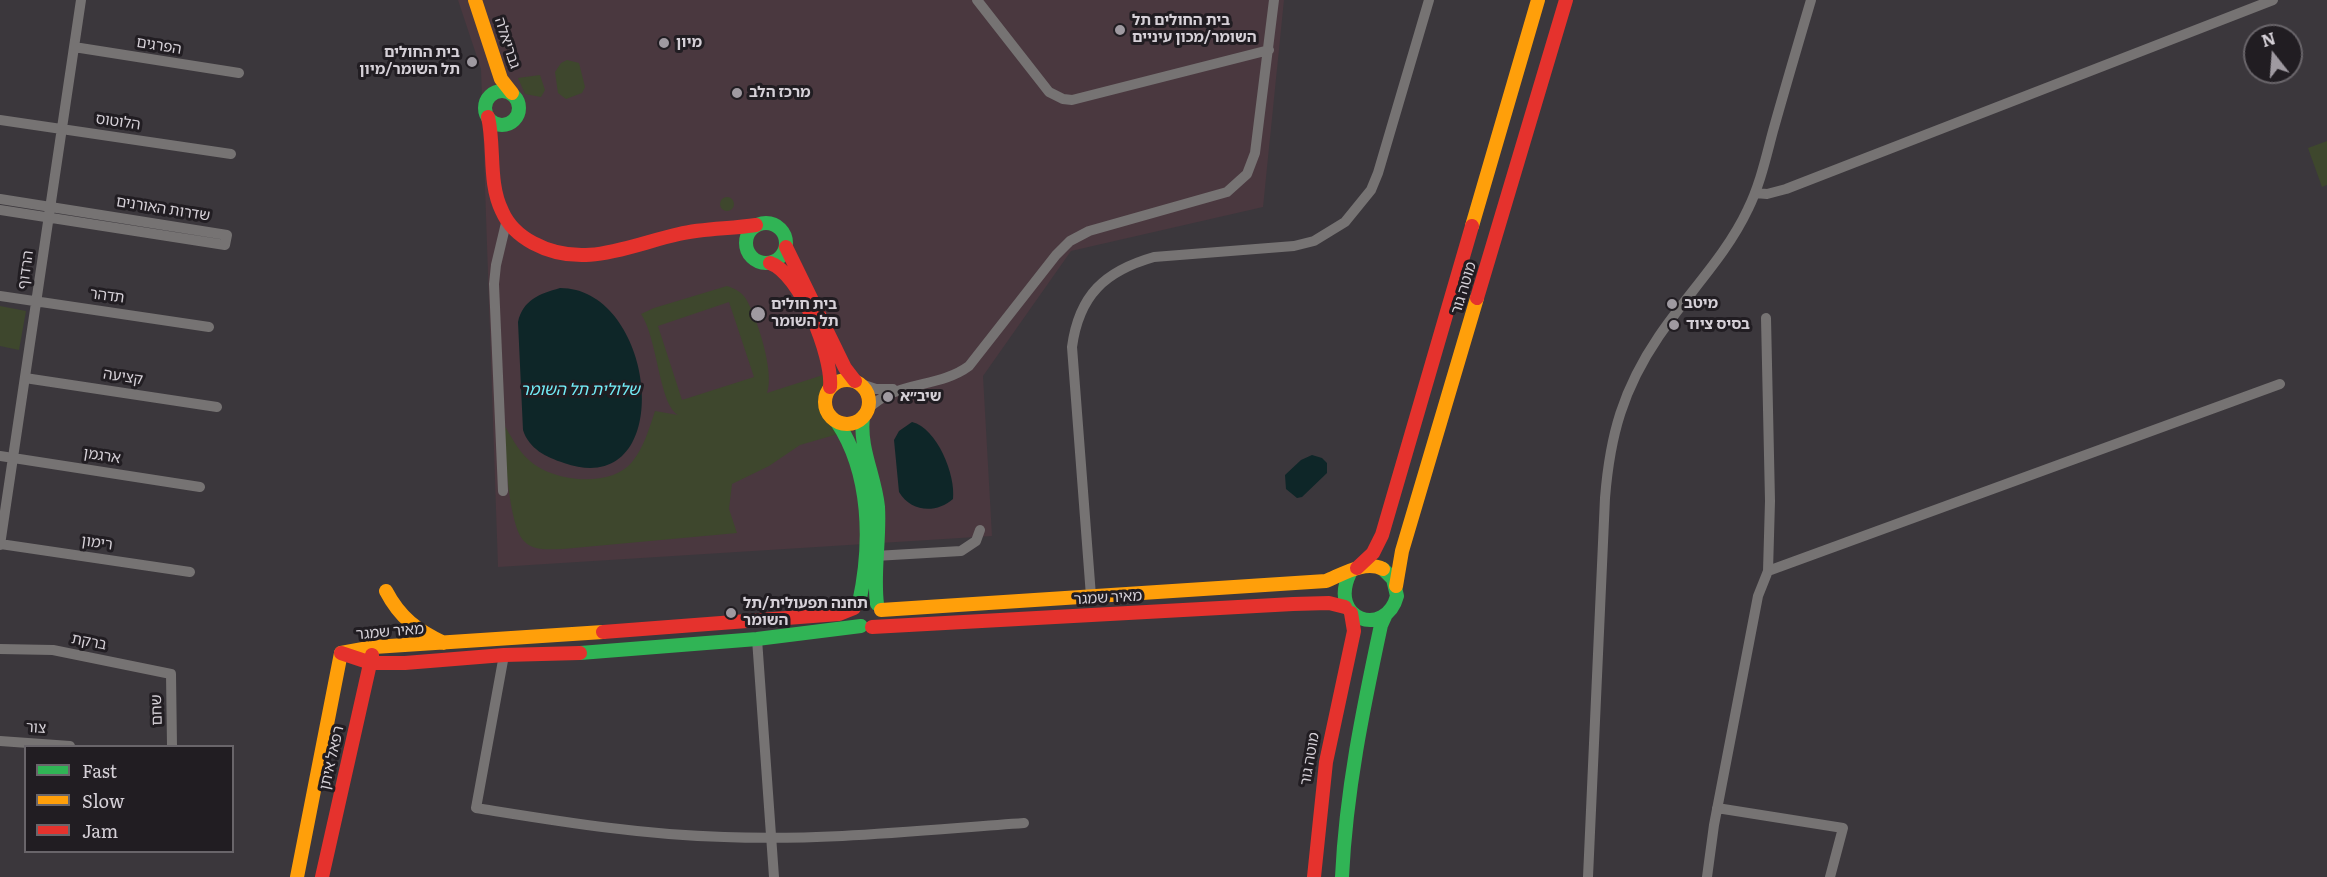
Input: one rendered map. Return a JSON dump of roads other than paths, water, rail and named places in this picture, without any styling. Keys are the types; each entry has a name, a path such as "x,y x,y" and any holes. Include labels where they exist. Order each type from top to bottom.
{"street":[{"name":"הרדוף","path":"0,544 81,0"},
{"name":"גבריאלה","path":"466,0 487,64 490,96"},
{"name":"גבריאלה","path":"475,0 501,79 512,93"},
{"path":"977,0 1049,92 1063,99 1072,100 1269,50"},
{"path":"837,422 852,423 882,396 951,376 969,366 1056,255 1081,234 1214,197 1239,184 1252,164 1255,153 1274,0"},
{"path":"1091,596 1072,347 1081,311 1100,284 1116,271 1134,262 1154,257 1294,246 1314,241 1345,222 1359,207 1378,173 1429,0"},
{"name":"מוטה גור","path":"1353,571 1373,553 1382,535 1538,0"},
{"name":"מוטה גור","path":"1396,586 1402,551 1566,0"},
{"path":"1588,877 1605,498 1608,459 1615,425 1634,377 1659,336 1723,251 1755,193 1811,0"},
{"path":"1755,193 1767,195 1786,189 2273,0"},
{"name":"הפרגים","path":"74,47 239,73"},
{"path":"493,169 500,140 516,118 520,107 512,93 500,90 490,96 485,106 492,135 493,169 496,192 507,219 521,235 542,249 579,257 607,254 690,232 768,223 778,227 785,236 786,247 845,368 868,398 862,436 877,497 879,519 874,585 881,618 866,627 855,620 864,580 866,502 847,438 825,407 826,393 832,383 828,360 796,287 783,269 754,259 737,238 718,230"},
{"path":"488,117 502,125 516,118"},
{"name":"הלוטוס","path":"0,120 231,154"},
{"name":"שדרות האורנים","path":"0,199 227,235 225,245 0,210"},
{"path":"503,491 494,284 507,219"},
{"path":"746,248 747,235 756,225"},
{"path":"770,263 780,257 786,247"},
{"name":"תדהר","path":"0,296 209,327"},
{"path":"1707,877 1717,808 1758,596 1768,571 1770,447 1766,318"},
{"name":"קציעה","path":"25,378 217,407"},
{"path":"830,387 841,380 876,388 900,389"},
{"path":"1768,571 2280,384"},
{"name":"ארגמן","path":"0,456 200,487"},
{"path":"875,556 961,551 976,541 980,530"},
{"name":"רימון","path":"0,544 190,572"},
{"path":"1342,877 1347,798 1358,724 1381,625 1395,603 1396,586 1384,570 1366,565 1353,571 1342,590 1348,610 1365,620 1374,620 1386,614"},
{"name":"מאיר שמגר","path":"879,607 1326,581 1353,571"},
{"path":"386,591 402,620 447,644"},
{"path":"857,605 868,600 879,607"},
{"name":"מאיר שמגר","path":"341,653 371,663 602,652 866,627 1293,604 1329,603 1348,610"},
{"name":"מאיר שמגר","path":"341,653 374,647 447,644 839,614 857,605"},
{"name":"מוטה גור","path":"1314,877 1326,762 1354,631 1348,610"},
{"path":"600,631 602,652"},
{"path":"757,639 774,877"},
{"name":"רפאל איתן","path":"322,877 374,647"},
{"name":"ברקת","path":"0,649 53,650 171,674"},
{"name":"רפאל איתן","path":"297,877 341,653"},
{"path":"504,655 476,808 628,831 771,838 867,835 1024,823"},
{"name":"שחם","path":"171,674 172,745"},
{"name":"צור","path":"0,741 47,745"},
{"path":"1717,808 1843,828 1830,877"}],"water":[{"name":"שלולית תל השומר","path":"560,288 593,297 618,321 635,354 642,390 639,425 626,453 601,467 564,463 551,458 529,442 523,430 518,322 520,314 533,299"},
{"path":"912,422 921,426 937,443 951,478 953,499 932,509 910,504 899,492 894,440 899,431"},
{"path":"1312,455 1322,458 1327,463 1327,473 1302,497 1297,498 1286,489 1285,475 1301,460"}],"place":[{"name":"בית החולים תל השומר/מכון עיניים","path":"1120,30"},
{"name":"מיון","path":"664,43"},
{"name":"בית החולים תל השומר/מיון","path":"472,62"},
{"name":"מרכז הלב","path":"737,93"},
{"name":"מיטב","path":"1672,304"},
{"name":"בית חולים תל השומר","path":"758,314"},
{"name":"בסיס ציוד","path":"1674,325"},
{"name":"שיב״א","path":"888,397"},
{"name":"תחנה תפעולית/תל השומר","path":"731,613"}]}
